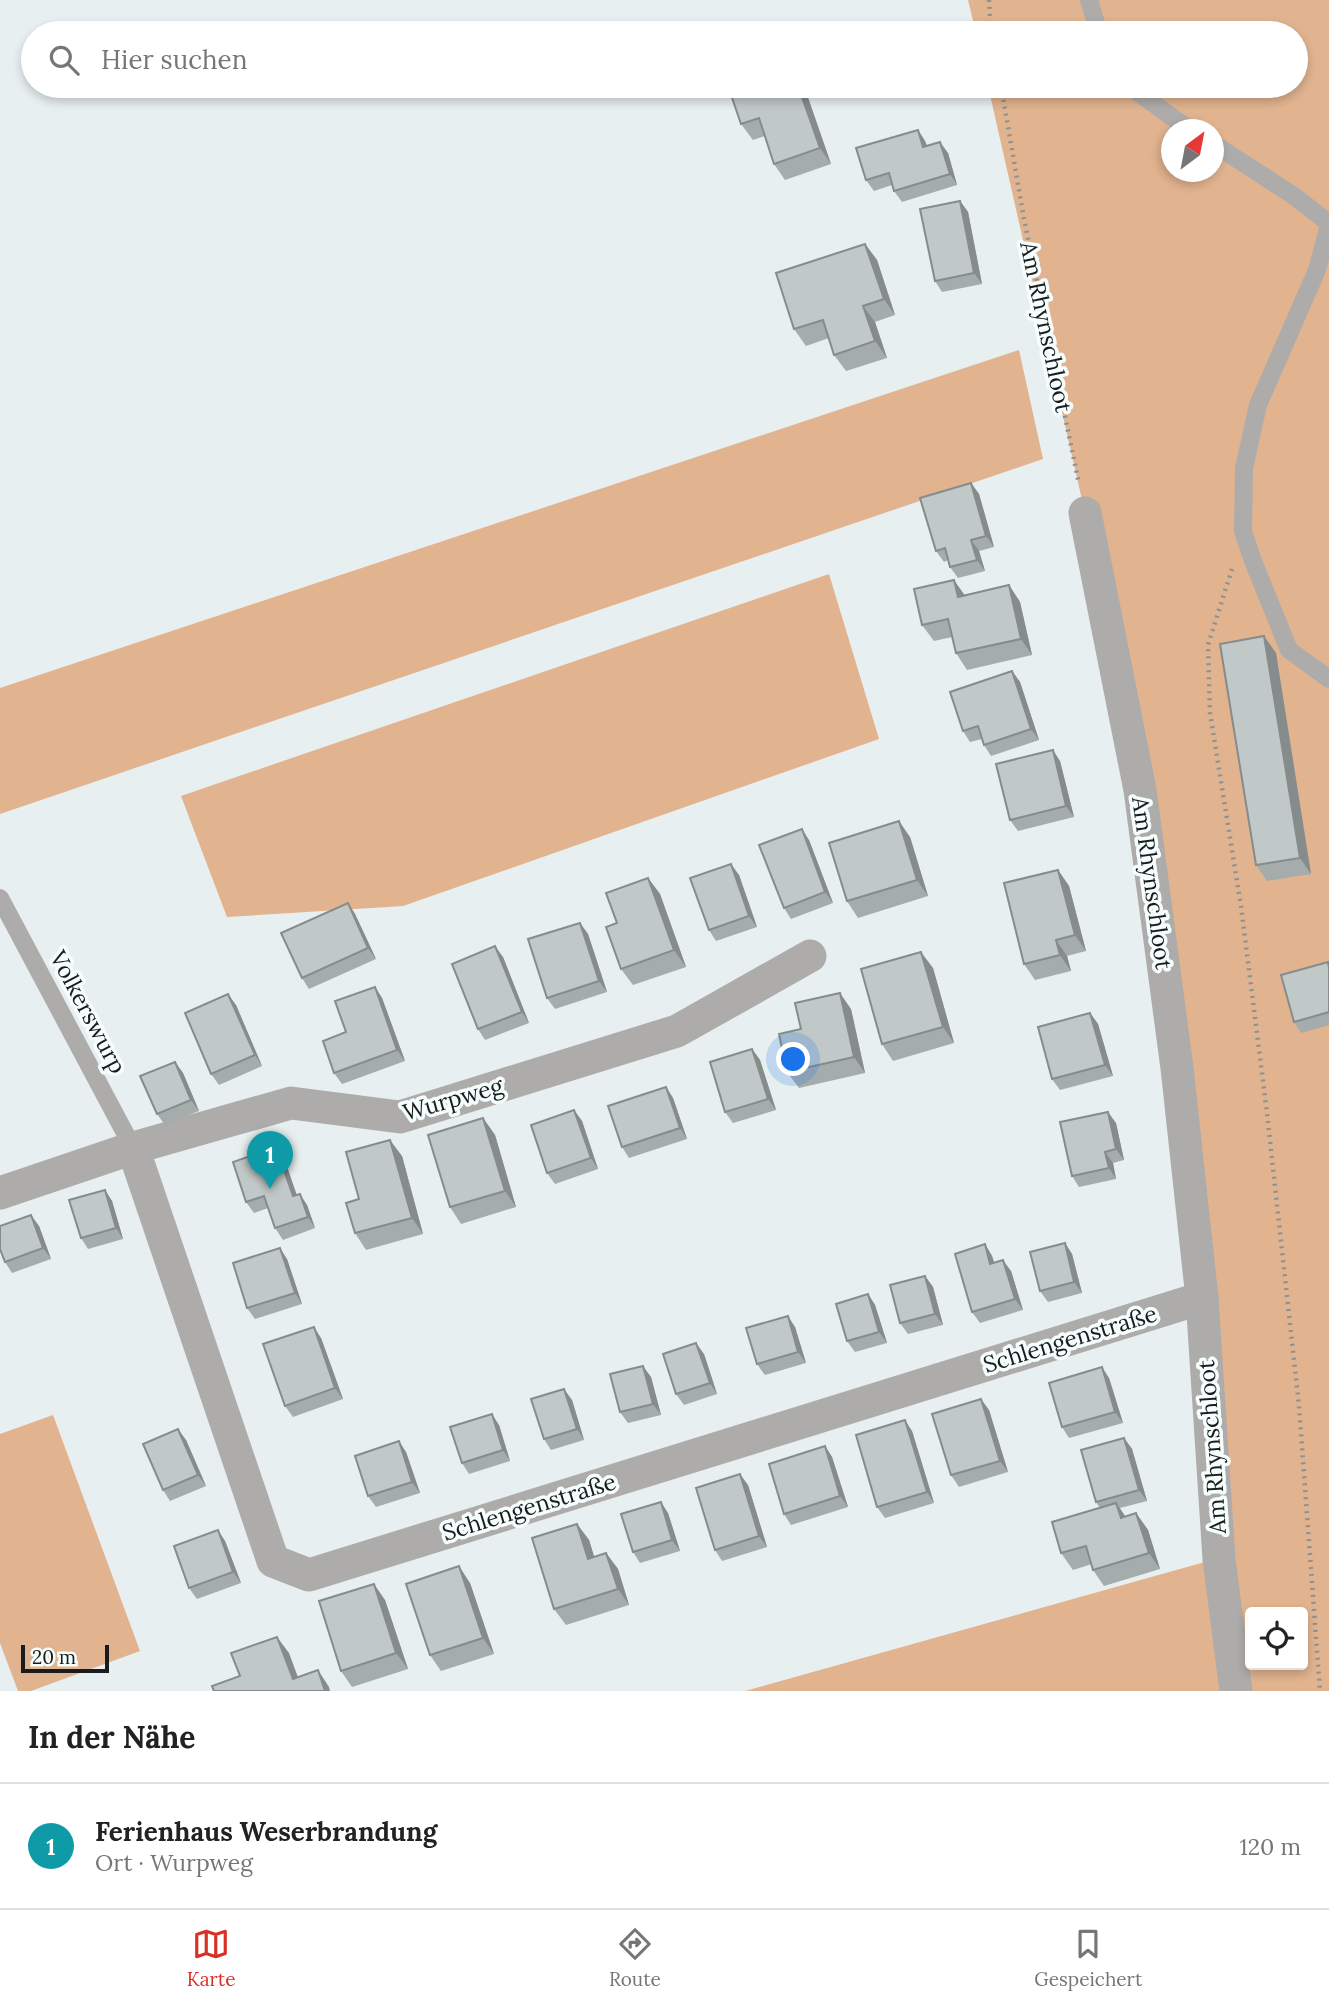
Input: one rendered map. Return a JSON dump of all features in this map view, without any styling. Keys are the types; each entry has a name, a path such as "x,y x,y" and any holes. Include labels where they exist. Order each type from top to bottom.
{"street":[{"name":"Am Rhynschloot","path":"1085,513 1140,790 1177,1068 1202,1298 1219,1559 1236,1691"},
{"name":"Wurpweg","path":"0,1193 133,1149 290,1103 400,1117 677,1031 810,956"},
{"name":"Schlengenstraße","path":"133,1149 273,1562 309,1575 1202,1298"}],"lane":[{"path":"1089,0 1095,21"},
{"path":"1146,98 1175,119"},
{"path":"1224,151 1294,195 1329,224 1317,270 1258,405 1244,468 1243,531 1289,650 1329,679"},
{"name":"Volkerswurp","path":"0,898 133,1149"}],"path":[{"path":"989,0 990,21"},
{"name":"Am Rhynschloot","path":"1002,98 1024,219 1085,513"},
{"path":"1243,531 1208,645 1210,713 1241,906 1269,1127 1299,1406 1320,1691"}],"shaded area":[{"path":"968,0 1329,0 1329,1691 745,1691 1219,1558 1177,1068 1085,513 991,98 1308,98 1308,21 973,21"},
{"path":"1019,350 1043,459 0,814 0,688"},
{"path":"829,574 879,739 403,906 227,917 181,796"},
{"path":"53,1415 140,1651 31,1691 18,1691 0,1643 0,1434"}],"building":[{"path":"732,98 802,98 820,148 774,164 759,118 741,124"},
{"path":"918,130 923,147 940,142 950,174 894,191 889,173 866,180 856,148"},
{"path":"960,201 974,273 935,281 920,209"},
{"path":"865,244 884,299 863,306 875,341 834,355 823,320 794,329 776,273"},
{"path":"971,483 986,536 971,540 977,560 950,567 945,548 936,551 920,498"},
{"path":"954,580 958,597 1009,585 1021,639 956,653 948,619 922,625 914,589"},
{"path":"1264,636 1300,858 1256,865 1220,644"},
{"path":"1012,671 1031,729 984,745 978,726 963,731 950,692"},
{"path":"1053,750 1066,806 1010,820 996,764"},
{"path":"899,821 917,880 847,901 829,843"},
{"path":"802,829 825,892 784,908 759,845"},
{"path":"731,864 749,916 709,930 690,878"},
{"path":"1058,870 1075,935 1056,940 1060,955 1024,964 1004,883"},
{"path":"648,878 674,950 621,969 606,927 617,923 606,893"},
{"path":"348,903 368,948 302,978 281,933"},
{"path":"580,923 599,981 547,998 528,939"},
{"path":"495,946 522,1012 478,1029 452,964"},
{"path":"921,952 943,1027 882,1044 861,969"},
{"path":"1328,962 1329,1012 1294,1022 1281,975"},
{"path":"375,987 397,1050 334,1073 323,1041 346,1032 335,1001"},
{"path":"840,993 854,1057 787,1072 779,1034 801,1029 795,1003"},
{"path":"228,994 255,1055 211,1074 185,1013"},
{"path":"1090,1013 1105,1065 1052,1079 1038,1027"},
{"path":"752,1049 768,1099 725,1112 710,1062"},
{"path":"175,1062 191,1100 157,1114 140,1076"},
{"path":"666,1087 680,1128 622,1147 608,1106"},
{"path":"574,1110 591,1158 547,1173 531,1125"},
{"path":"1108,1112 1116,1149 1105,1152 1109,1168 1072,1176 1060,1122"},
{"path":"483,1118 505,1191 450,1207 428,1135"},
{"path":"390,1140 412,1218 355,1233 346,1203 359,1199 346,1152"},
{"path":"276,1147 293,1196 300,1194 308,1217 275,1228 264,1196 246,1202 233,1162"},
{"path":"105,1190 116,1228 81,1238 69,1200"},
{"path":"31,1215 43,1248 5,1262 0,1249 0,1226"},
{"path":"1065,1243 1074,1282 1040,1291 1030,1252"},
{"path":"985,1244 990,1264 1003,1260 1015,1299 972,1312 955,1254"},
{"path":"280,1248 295,1293 247,1308 233,1263"},
{"path":"925,1276 935,1314 900,1323 890,1285"},
{"path":"868,1294 879,1332 847,1341 836,1304"},
{"path":"788,1316 798,1352 757,1364 746,1328"},
{"path":"314,1327 335,1388 285,1406 263,1344"},
{"path":"696,1343 710,1383 676,1394 663,1354"},
{"path":"643,1366 653,1404 620,1412 610,1374"},
{"path":"1102,1367 1115,1412 1062,1427 1049,1383"},
{"path":"564,1389 577,1429 544,1439 531,1399"},
{"path":"981,1399 1000,1461 951,1475 932,1414"},
{"path":"492,1414 503,1450 462,1463 450,1427"},
{"path":"905,1420 927,1492 877,1507 856,1435"},
{"path":"178,1429 198,1475 163,1490 143,1444"},
{"path":"1124,1438 1139,1490 1096,1502 1081,1450"},
{"path":"399,1441 412,1482 368,1496 355,1456"},
{"path":"825,1446 840,1496 784,1514 769,1464"},
{"path":"740,1474 759,1536 715,1550 696,1488"},
{"path":"661,1502 672,1540 633,1552 621,1514"},
{"path":"1116,1503 1121,1518 1136,1513 1149,1553 1093,1570 1086,1546 1061,1553 1052,1522"},
{"path":"577,1524 588,1559 606,1553 618,1589 554,1609 532,1538"},
{"path":"218,1530 233,1572 189,1588 174,1546"},
{"path":"459,1566 483,1638 430,1655 406,1584"},
{"path":"374,1584 396,1653 341,1671 319,1601"},
{"path":"277,1637 293,1679 318,1670 325,1691 214,1691 212,1686 240,1676 231,1653"}],"place":[{"name":"Ferienhaus Weserbrandung","path":"270,1189"}]}
